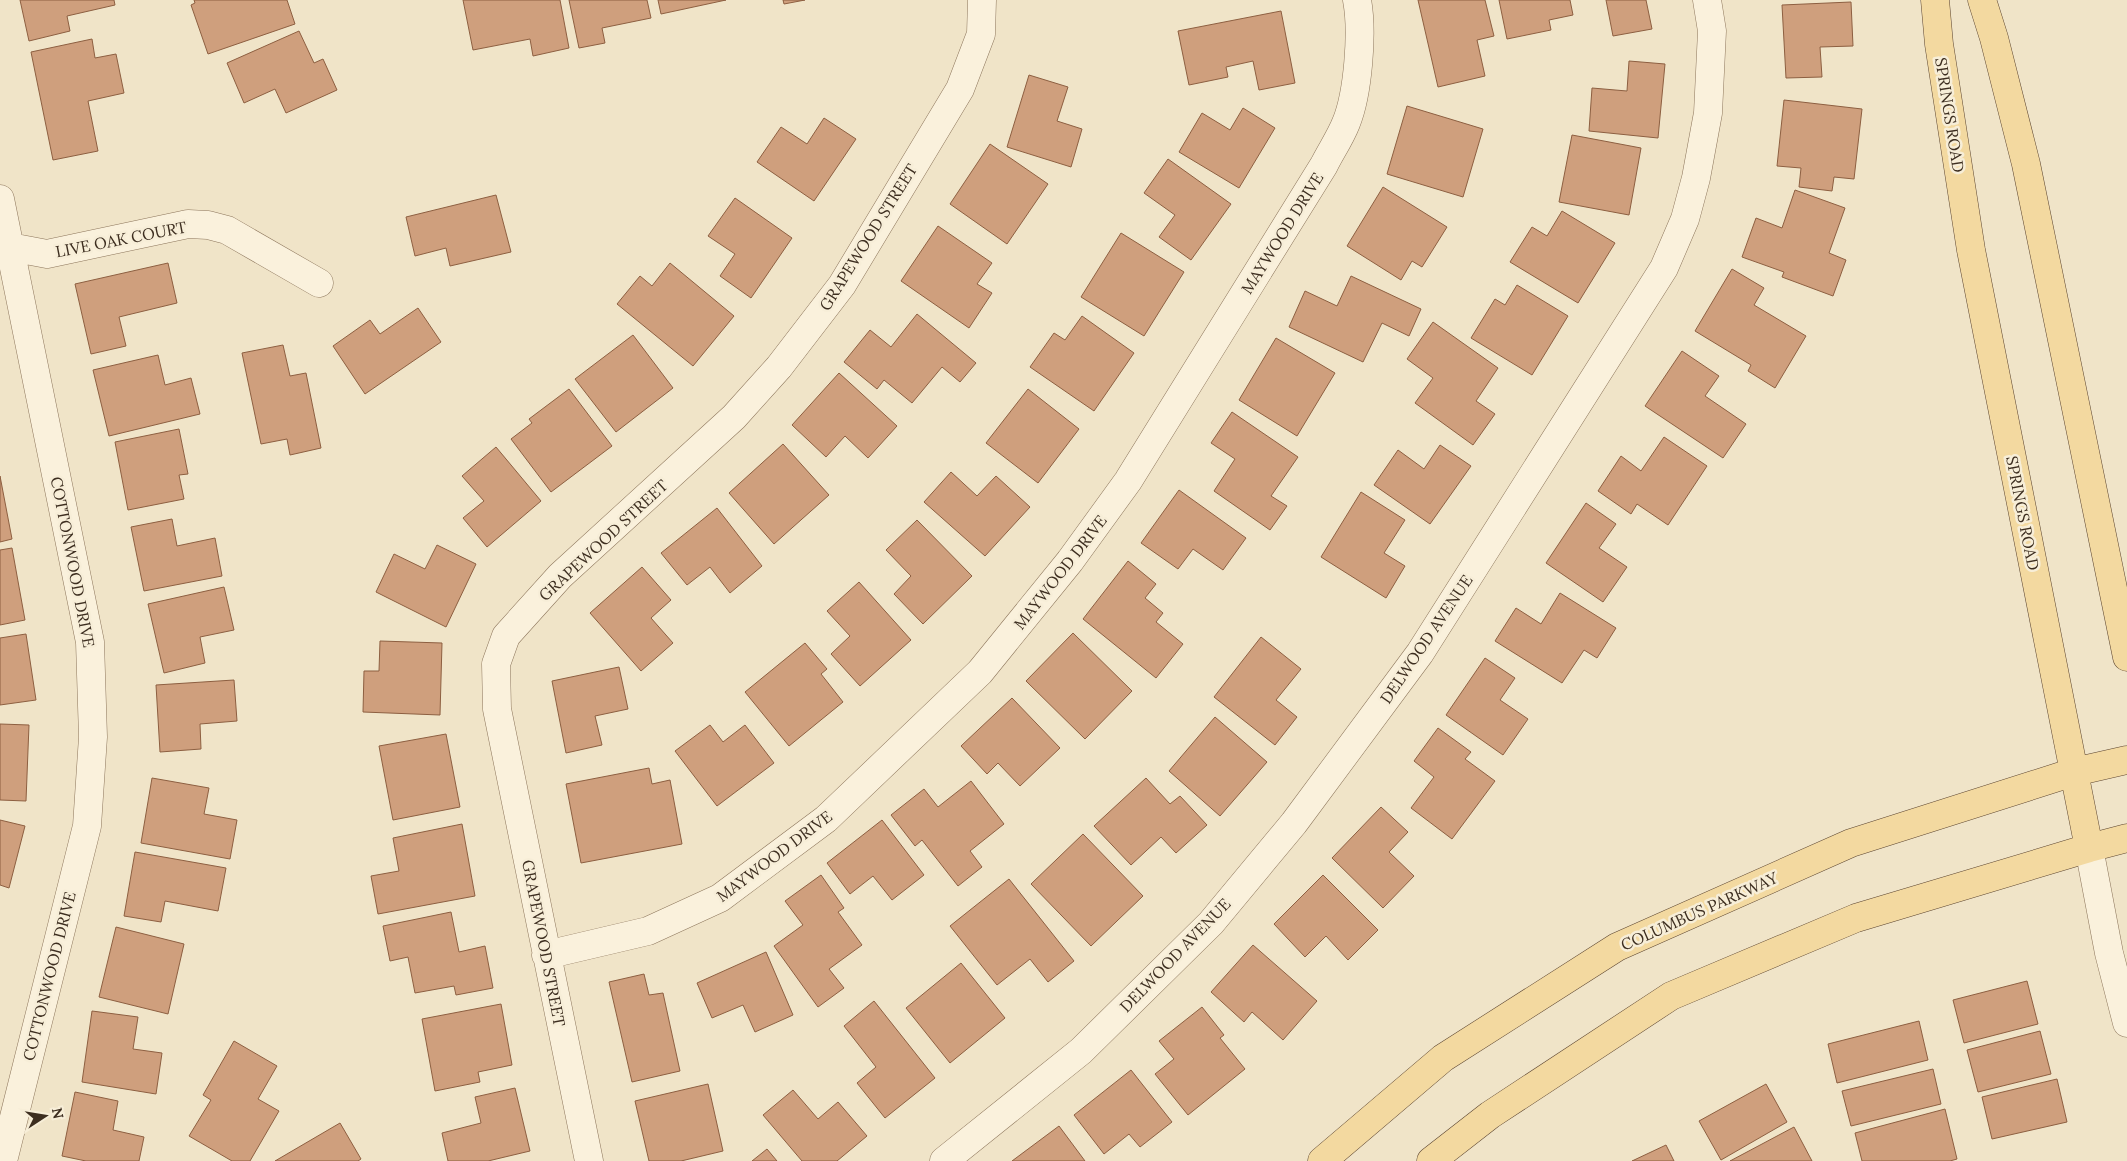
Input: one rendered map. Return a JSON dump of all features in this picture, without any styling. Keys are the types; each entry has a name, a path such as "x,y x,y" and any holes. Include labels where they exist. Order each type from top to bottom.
{"main road":[{"name":"SPRINGS ROAD","path":"1935,0 1939,44 1971,250 2089,848"},
{"path":"1982,0 1994,38 2026,164 2127,657"},
{"name":"COLUMBUS PARKWAY","path":"1322,1161 1443,1058 1617,947 1851,843 2074,772 2127,760"},
{"path":"1431,1161 1490,1115 1671,996 1856,918 2127,838"}],"street":[{"name":"GRAPEWOOD STREET","path":"588,1161 497,709 496,664 506,636 560,576 734,417 780,367 842,285 960,88 981,34 982,0"},
{"name":"MAYWOOD DRIVE","path":"546,955 648,931 720,898 826,819 980,672 1070,562 1128,481 1324,165 1346,122 1358,72 1360,16 1357,0"},
{"name":"DELWOOD AVENUE","path":"944,1161 1081,1050 1211,923 1294,823 1420,653 1664,268 1685,219 1694,186 1708,113 1712,31 1707,0"},
{"name":"COTTONWOOD DRIVE","path":"0,199 5,248 90,642 93,737 87,826 3,1161"},
{"name":"LIVE OAK COURT","path":"5,248 47,254 188,224 208,225 227,230 319,283"},
{"name":"SPRINGS ROAD","path":"2089,848 2109,953 2127,1023"}],"building":[{"path":"20,0 114,0 115,5 67,16 70,31 29,41"},
{"path":"194,0 287,0 295,24 208,54 191,5 195,3"},
{"path":"463,0 560,0 569,48 533,56 530,39 473,50"},
{"path":"569,0 647,0 651,18 602,28 605,43 579,48"},
{"path":"658,0 726,0 661,14"},
{"path":"783,0 805,0 784,4"},
{"path":"1418,0 1485,0 1494,36 1477,40 1485,76 1438,87"},
{"path":"1499,0 1570,0 1573,15 1549,20 1551,30 1507,39"},
{"path":"1606,0 1646,0 1652,29 1613,36"},
{"path":"1851,2 1853,46 1820,47 1822,77 1786,78 1782,5"},
{"path":"1281,11 1295,83 1259,90 1253,61 1226,67 1228,77 1189,85 1178,31"},
{"path":"299,31 314,63 323,59 337,90 286,113 275,89 244,103 227,63"},
{"path":"92,39 95,58 116,54 124,93 88,101 98,151 53,160 31,52"},
{"path":"1629,61 1665,64 1658,138 1589,131 1592,88 1627,91"},
{"path":"1029,75 1068,87 1057,121 1082,129 1071,167 1007,147"},
{"path":"1784,100 1862,109 1854,179 1834,177 1832,191 1799,187 1801,168 1777,166"},
{"path":"1407,106 1483,129 1463,197 1387,174"},
{"path":"1243,108 1275,128 1239,188 1179,152 1202,113 1230,130"},
{"path":"824,118 856,139 814,201 757,162 781,127 807,144"},
{"path":"1572,135 1641,148 1629,215 1559,202"},
{"path":"990,144 1048,184 1007,244 950,204"},
{"path":"1168,159 1231,204 1191,260 1159,237 1175,215 1144,193"},
{"path":"1383,187 1447,227 1422,267 1412,261 1401,280 1347,246"},
{"path":"1795,190 1845,208 1829,253 1846,260 1833,296 1782,277 1784,272 1742,257 1756,218 1782,228"},
{"path":"496,195 511,252 450,266 446,248 415,256 406,217"},
{"path":"735,198 792,238 751,298 720,276 735,254 708,236"},
{"path":"1562,211 1615,243 1578,303 1510,262 1532,227 1547,236"},
{"path":"938,226 992,263 977,284 992,293 969,328 901,281"},
{"path":"1121,233 1184,272 1144,336 1081,297"},
{"path":"168,263 177,303 119,317 126,346 91,354 75,284"},
{"path":"670,263 734,316 693,366 617,304 640,276 652,286"},
{"path":"1732,269 1764,288 1754,305 1806,336 1775,388 1748,371 1751,365 1695,331"},
{"path":"1351,276 1421,309 1409,336 1382,323 1363,362 1289,327 1305,291 1337,306"},
{"path":"1517,285 1568,316 1532,375 1471,338 1495,299 1505,305"},
{"path":"418,308 441,342 365,394 333,346 370,320 380,334"},
{"path":"917,314 976,363 960,382 942,367 912,403 884,380 877,389 844,362 870,330 891,347"},
{"path":"1082,316 1134,353 1094,411 1030,367 1054,333 1065,340"},
{"path":"1433,322 1498,368 1476,401 1495,414 1473,445 1415,403 1433,378 1407,359"},
{"path":"633,335 673,388 616,432 575,379"},
{"path":"1276,338 1335,373 1297,436 1239,400"},
{"path":"283,345 290,376 306,373 321,448 290,455 287,439 261,444 242,353"},
{"path":"1682,351 1719,376 1705,396 1746,424 1723,458 1645,406"},
{"path":"158,355 165,385 191,378 200,414 109,436 93,370"},
{"path":"839,373 897,426 868,458 845,436 826,457 792,425"},
{"path":"569,389 612,446 551,492 511,439 532,423 529,419"},
{"path":"1028,389 1079,429 1038,483 986,443"},
{"path":"1232,412 1298,457 1271,496 1287,506 1270,530 1214,491 1235,459 1211,443"},
{"path":"179,429 188,474 179,475 184,499 128,510 115,442"},
{"path":"1664,437 1707,466 1668,525 1637,504 1631,514 1598,491 1621,456 1641,471"},
{"path":"783,444 829,495 774,544 729,493"},
{"path":"1440,445 1471,466 1430,524 1374,485 1398,450 1424,469"},
{"path":"496,447 541,501 487,547 463,518 484,501 462,476"},
{"path":"951,472 977,496 996,476 1030,507 985,556 924,502"},
{"path":"0,476 12,539 0,542"},
{"path":"1179,490 1246,538 1223,570 1193,549 1178,569 1141,543"},
{"path":"1361,492 1405,520 1384,553 1405,566 1386,598 1321,557"},
{"path":"1586,503 1616,524 1599,548 1627,567 1603,602 1546,563"},
{"path":"717,508 762,566 730,593 710,567 687,585 661,553"},
{"path":"172,519 177,546 215,538 222,576 144,591 131,527"},
{"path":"917,520 972,576 923,624 894,594 911,576 886,550"},
{"path":"437,545 476,564 446,627 376,592 394,554 425,569"},
{"path":"12,548 25,620 0,625 0,550"},
{"path":"1128,561 1156,584 1145,598 1163,613 1156,622 1183,644 1156,678 1083,619"},
{"path":"642,567 671,600 651,618 673,643 641,671 590,613"},
{"path":"859,582 911,640 860,686 831,654 850,636 827,611"},
{"path":"224,587 234,630 200,637 205,663 164,673 148,604"},
{"path":"1560,593 1616,628 1597,658 1584,650 1562,683 1495,641 1516,608 1541,624"},
{"path":"1073,633 1132,691 1085,739 1026,681"},
{"path":"26,634 36,700 0,705 0,638"},
{"path":"1261,637 1301,669 1276,700 1297,717 1275,745 1214,697"},
{"path":"380,641 442,643 440,715 363,712 364,671 379,671"},
{"path":"805,643 827,669 821,674 843,702 789,746 745,692"},
{"path":"1485,658 1515,678 1500,700 1528,719 1503,755 1446,715"},
{"path":"619,667 628,709 595,716 602,745 566,753 552,681"},
{"path":"234,680 237,721 200,724 201,749 160,752 156,685"},
{"path":"1012,698 1060,748 1020,786 998,763 987,774 961,746"},
{"path":"1215,717 1267,762 1220,816 1169,771"},
{"path":"0,724 29,725 26,801 0,800"},
{"path":"710,725 723,742 745,725 774,763 717,806 675,751"},
{"path":"1438,728 1471,752 1465,759 1495,781 1452,839 1411,808 1434,777 1414,761"},
{"path":"446,734 460,807 393,820 379,746"},
{"path":"649,768 652,784 670,780 682,844 581,863 566,784"},
{"path":"152,778 209,788 204,814 237,820 230,859 141,843"},
{"path":"1146,778 1170,804 1180,796 1207,825 1176,853 1161,837 1131,865 1094,826"},
{"path":"971,781 1004,824 970,851 982,867 958,886 922,840 915,846 891,815 924,789 938,807"},
{"path":"1381,807 1408,832 1389,852 1414,876 1383,908 1332,858"},
{"path":"0,820 25,826 9,888 0,885"},
{"path":"882,820 924,875 892,900 873,876 850,894 827,863"},
{"path":"462,824 475,896 378,914 371,876 399,871 393,838"},
{"path":"1083,834 1143,896 1091,946 1031,884"},
{"path":"135,852 226,868 218,911 165,901 161,922 124,916"},
{"path":"821,875 844,908 838,912 862,945 829,969 844,988 818,1007 774,946 803,925 785,901"},
{"path":"1323,875 1378,930 1348,960 1326,936 1305,957 1274,924"},
{"path":"1009,879 1074,961 1048,982 1030,959 997,985 950,926"},
{"path":"451,912 459,952 485,946 493,988 456,995 454,986 415,993 408,957 390,961 383,926"},
{"path":"116,927 184,944 168,1014 99,997"},
{"path":"1253,945 1317,1001 1283,1040 1252,1012 1244,1022 1211,992"},
{"path":"766,952 793,1015 755,1032 743,1005 712,1018 697,983"},
{"path":"961,963 1005,1018 950,1063 906,1008"},
{"path":"644,974 649,995 663,993 680,1071 632,1082 609,982"},
{"path":"2027,981 2038,1024 1964,1043 1953,1000"},
{"path":"874,1001 935,1078 885,1118 857,1083 876,1067 844,1026"},
{"path":"501,1004 512,1065 478,1072 480,1082 435,1091 422,1019"},
{"path":"1202,1007 1224,1035 1220,1038 1245,1069 1188,1115 1155,1074 1174,1059 1159,1041"},
{"path":"92,1011 138,1017 133,1049 162,1053 156,1094 82,1082"},
{"path":"1919,1021 1928,1060 1837,1083 1828,1044"},
{"path":"2040,1031 2051,1074 1978,1092 1967,1050"},
{"path":"234,1041 277,1066 258,1099 279,1111 250,1161 232,1161 189,1136 211,1100 203,1095"},
{"path":"1933,1069 1941,1104 1851,1126 1842,1091"},
{"path":"1131,1070 1172,1122 1140,1147 1129,1134 1104,1154 1074,1115"},
{"path":"2057,1079 2067,1122 1992,1139 1982,1097"},
{"path":"708,1084 723,1151 681,1161 649,1161 635,1101"},
{"path":"1766,1084 1787,1122 1721,1160 1699,1121"},
{"path":"515,1088 530,1151 488,1161 448,1161 442,1133 481,1123 475,1097"},
{"path":"793,1090 818,1119 838,1102 867,1136 837,1161 802,1161 763,1115"},
{"path":"75,1092 118,1101 113,1130 144,1137 139,1161 86,1161 62,1156"},
{"path":"1945,1109 1957,1159 1950,1161 1862,1161 1855,1133"},
{"path":"340,1123 361,1159 358,1161 275,1161"},
{"path":"1059,1126 1085,1161 1012,1161"},
{"path":"1794,1127 1812,1161 1730,1161"},
{"path":"1666,1145 1674,1161 1632,1161"},
{"path":"767,1149 777,1161 752,1161"}]}
